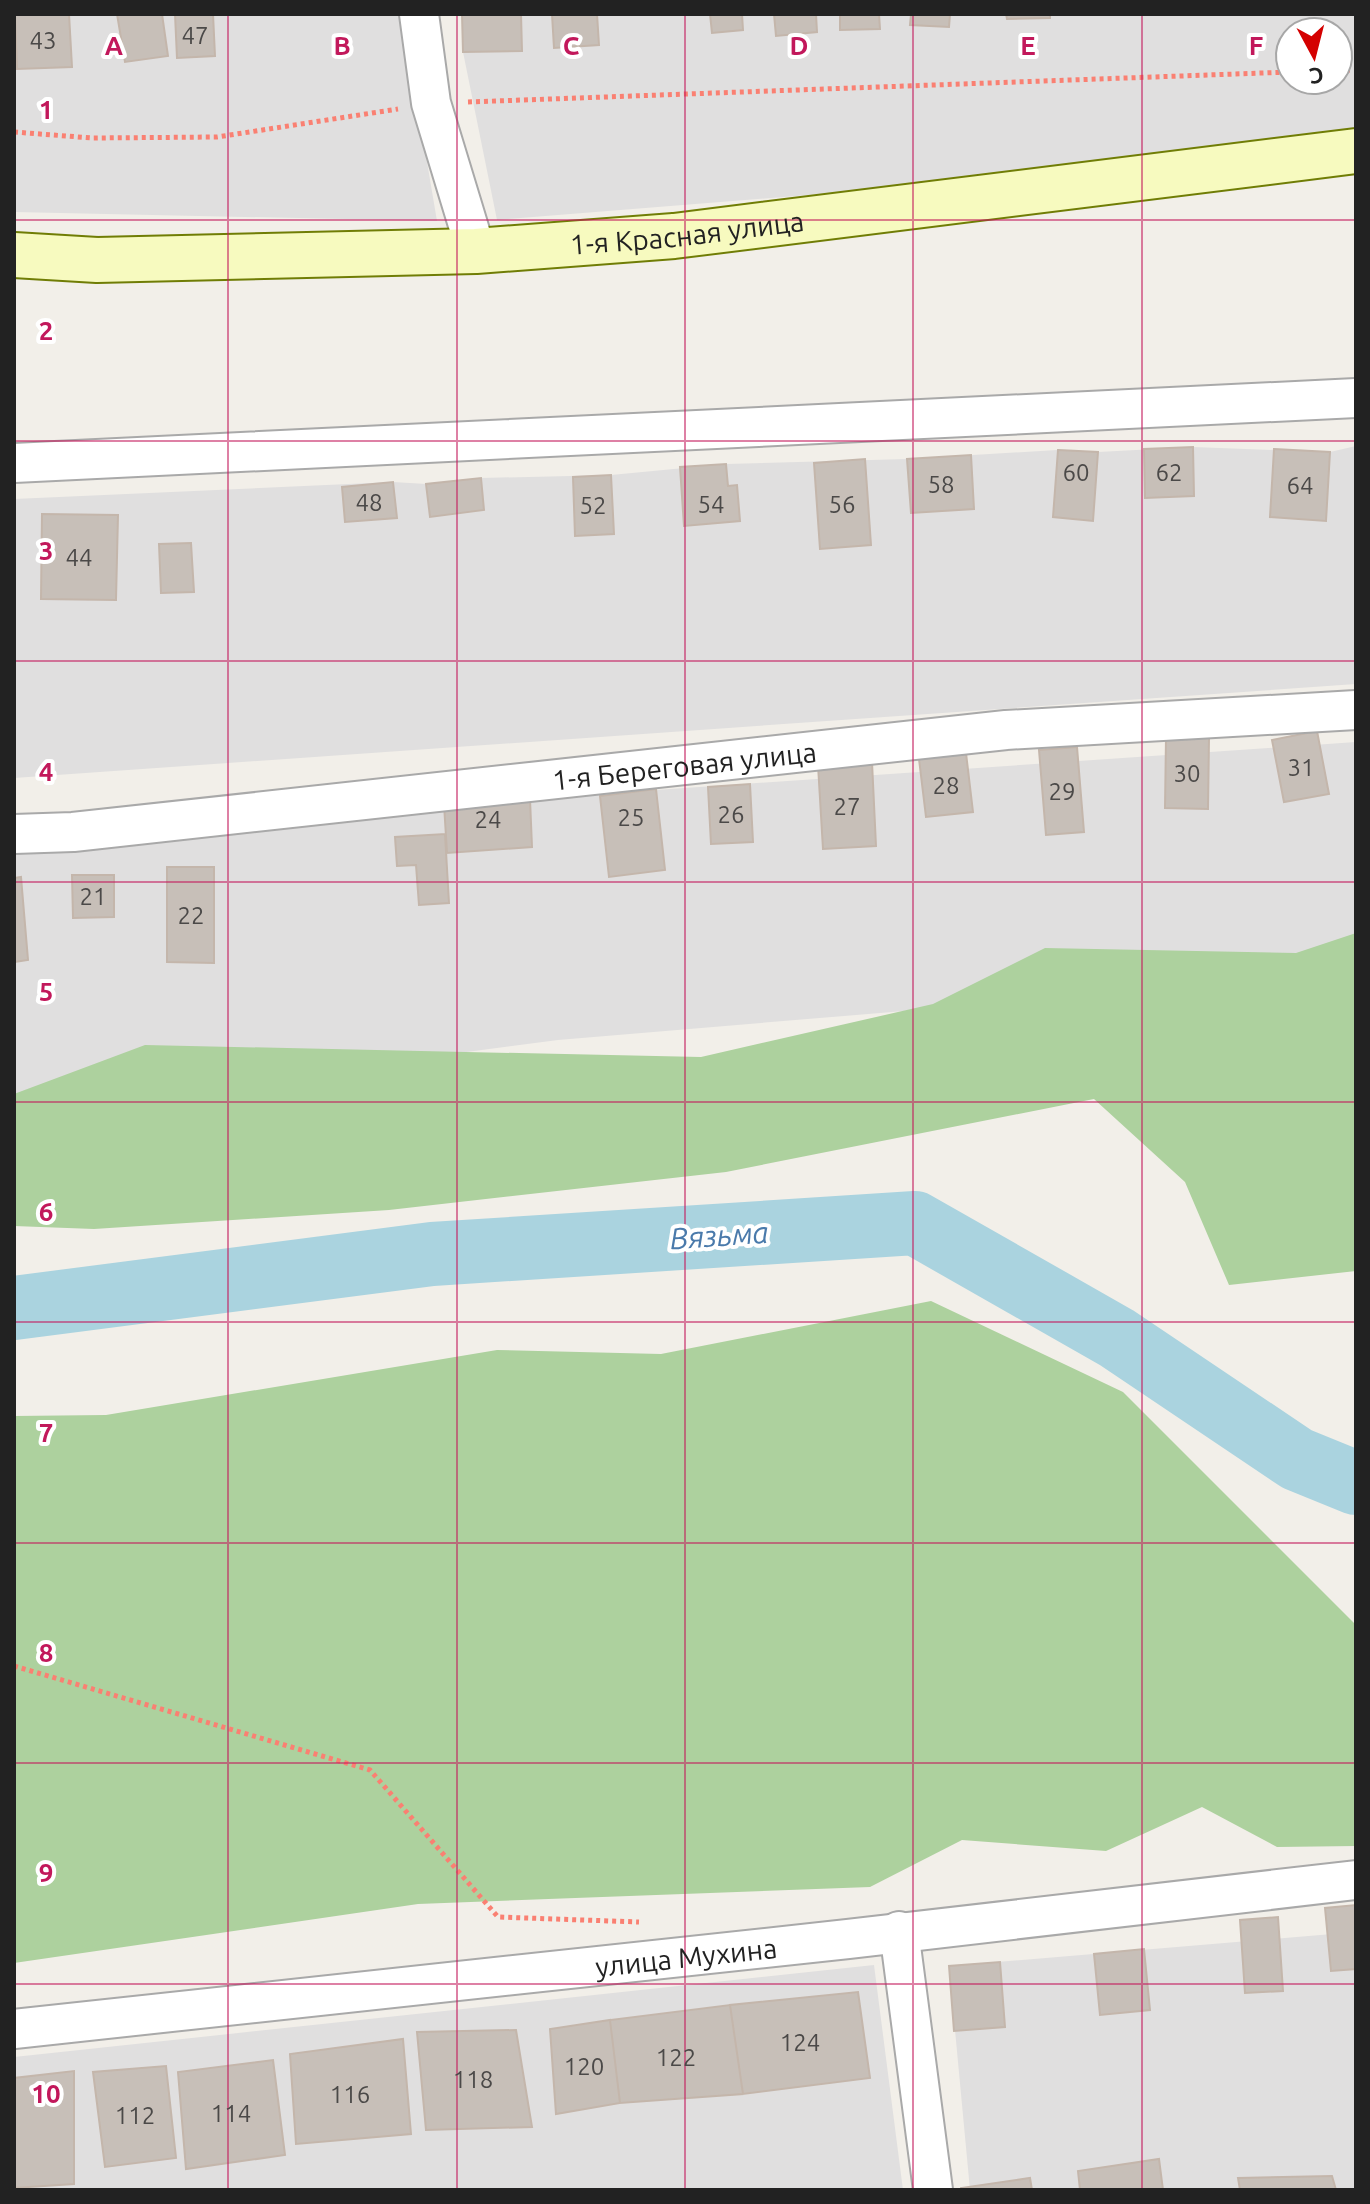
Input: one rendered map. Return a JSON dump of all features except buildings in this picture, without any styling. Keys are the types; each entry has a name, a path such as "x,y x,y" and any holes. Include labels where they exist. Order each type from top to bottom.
{"main road":[{"name":"1-я Красная улица","path":"14,255 97,260 476,251 674,236 1356,151"}],"street":[{"path":"419,14 431,103 476,251"},
{"path":"14,463 1356,398"},
{"name":"1-я Береговая улица","path":"14,834 89,831 1006,730 1356,710"},
{"name":"улица Мухина","path":"14,2029 1356,1880"},
{"path":"899,1931 933,2190"}],"path":[{"path":"14,132 92,138 217,137 431,103 1274,73"},
{"path":"14,1666 370,1770 498,1917 652,1923"}],"shaded area":[{"path":"14,14 402,14 437,221 14,212"},
{"path":"462,14 1356,14 1356,151 497,220 463,52"},
{"path":"1356,446 1356,684 14,778 14,499 393,482 426,484 481,478 611,475 726,464 907,459 1057,450 1098,452 1193,447 1330,452"},
{"path":"1356,742 1356,973 558,1040 14,1112 14,834"},
{"path":"1356,1932 1356,2190 970,2190 949,1966"},
{"path":"874,1965 903,2190 14,2190 14,2057"}],"green space":[{"path":"1356,933 1356,1271 1229,1285 1185,1182 1094,1099 726,1172 389,1210 94,1229 14,1226 14,1094 145,1045 701,1057 933,1004 1045,948 1296,953"},
{"path":"931,1301 1123,1392 1356,1625 1356,1846 1277,1847 1202,1807 1106,1851 962,1840 870,1887 418,1904 14,1963 14,1416 106,1415 497,1350 661,1354"}],"waterway":[{"name":"Вязьма","path":"14,1308 432,1254 915,1223 1117,1338 1297,1459 1356,1483"}]}
